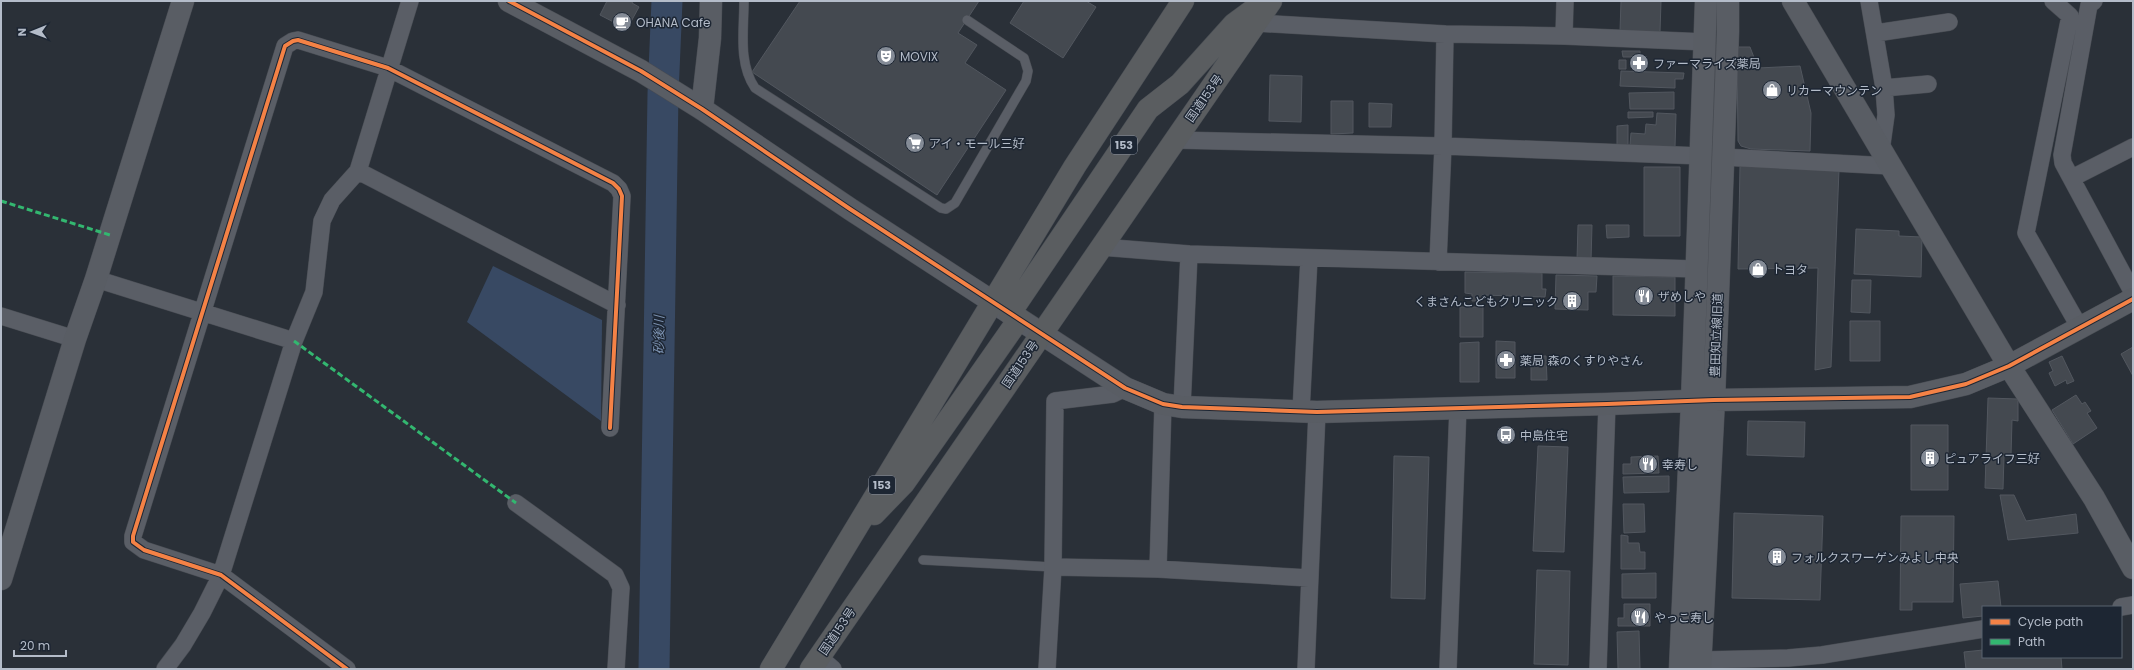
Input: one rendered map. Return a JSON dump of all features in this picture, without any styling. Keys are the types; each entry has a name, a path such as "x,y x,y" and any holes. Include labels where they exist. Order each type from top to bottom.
{"highway":[{"name":"153","path":"847,542 904,483 1008,311 1075,166 1183,1"},
{"name":"153","path":"771,669 847,542 1148,109 1180,84 1234,24 1265,1"},
{"name":"国道153号","path":"821,665 1041,333 1271,1"}],"street":[{"path":"1,579 75,339 96,279 183,1"},
{"path":"165,669 183,644 202,613 221,575 294,341 314,292 322,221 332,200 358,171 388,68 410,1"},
{"path":"509,1 641,71 702,109 850,209 1125,388 1172,405 1309,411 1714,400 1910,397 1966,384 2009,366 2133,299"},
{"path":"702,109 711,1"},
{"path":"1564,36 1565,1"},
{"name":"豊田知立線旧道","path":"1700,664 1714,400 1712,156 1706,42 1706,1"},
{"name":"豊田知立線旧道","path":"1680,669 1692,401 1696,269 1728,32 1728,1"},
{"path":"1793,1 2009,366 2094,498 2133,568"},
{"path":"1869,1 1876,33 1884,88 1886,114 1886,159"},
{"path":"2053,1 2070,16 2026,233 2080,328"},
{"path":"2089,2 2062,155 2063,163 2133,293"},
{"path":"1876,33 1949,22"},
{"path":"1256,23 1445,34 1564,36 1706,42"},
{"path":"1438,262 1443,146 1445,34"},
{"path":"347,669 221,575 144,550 133,542 133,536 285,46 298,40 388,68 613,183 619,189 622,196 610,428"},
{"path":"1884,88 1928,84"},
{"path":"1175,140 1443,146 1712,156 1886,159"},
{"path":"2072,178 2133,147"},
{"path":"358,171 617,305"},
{"path":"1101,247 1189,254 1696,269"},
{"path":"1158,570 1172,405 1189,254"},
{"path":"1306,669 1309,578 1308,258"},
{"path":"96,279 294,341"},
{"path":"1,316 75,339"},
{"path":"1047,669 1053,567 1056,401 1113,394 1125,388"},
{"path":"1598,669 1607,404"},
{"path":"1448,669 1458,407"},
{"path":"516,503 614,575 621,588 616,669"},
{"path":"1053,567 1158,570 1309,578"},
{"path":"2122,607 2133,605"},
{"path":"1700,664 1822,655 1982,629"}],"lane":[{"path":"744,1 744,66 748,78 755,88 941,208 946,209 955,203 1026,81 1028,71 1024,58 967,20"},
{"path":"923,560 1053,567"}],"water":[{"path":"493,266 602,320 601,421 467,322"}],"building":[{"name":"OHANA Cafe","path":"607,1 633,1 632,3 639,7 627,29 600,15"},
{"name":"アイ・モール三好","path":"800,1 979,1 958,33 977,45 965,63 1006,90 937,195 752,72"},
{"path":"1024,1 1086,1 1096,7 1063,58 1010,23"},
{"path":"1621,1 1661,1 1660,32 1620,31"},
{"name":"リカーマウンテン","path":"1737,47 1750,47 1758,68 1800,66 1811,113 1810,151 1751,149 1741,146 1738,141"},
{"path":"1622,51 1640,51 1640,57 1623,57"},
{"path":"1619,60 1626,60 1626,69 1619,69"},
{"path":"1621,71 1684,73 1683,79 1675,79 1675,88 1620,86"},
{"path":"1270,75 1302,76 1301,122 1269,121"},
{"path":"1674,92 1674,109 1630,109 1629,93"},
{"path":"1331,101 1353,101 1353,133 1331,134"},
{"path":"1369,103 1392,104 1391,127 1369,127"},
{"path":"1628,112 1653,112 1653,117 1628,118"},
{"path":"1657,113 1676,114 1675,147 1630,145 1631,133 1645,134 1646,124 1656,125"},
{"path":"1628,125 1628,146 1617,146 1617,126"},
{"name":"トヨタ","path":"1740,166 1839,170 1831,367 1815,370 1818,268 1738,269"},
{"path":"1644,167 1680,167 1680,236 1644,236"},
{"path":"1578,225 1592,225 1591,261 1577,260"},
{"path":"1606,225 1629,225 1629,237 1607,238"},
{"path":"1856,229 1899,231 1899,236 1922,237 1921,277 1854,274"},
{"path":"1465,272 1542,273 1542,289 1546,289 1545,297 1482,295 1481,301 1472,301 1472,294 1465,293"},
{"name":"くまさんこどもクリニック","path":"1556,275 1597,276 1596,292 1588,292 1588,310 1555,309"},
{"name":"ザめしや","path":"1613,276 1675,277 1675,316 1613,315"},
{"path":"1852,280 1871,280 1870,313 1851,312"},
{"path":"1460,307 1483,307 1483,337 1460,337"},
{"path":"1850,321 1880,321 1880,361 1850,361"},
{"name":"薬局 森のくすりやさん","path":"1496,341 1515,342 1515,378 1496,378"},
{"path":"1479,342 1479,382 1460,382 1460,343"},
{"path":"2133,347 2133,376 2121,354"},
{"path":"1531,356 1546,356 1547,380 1531,380"},
{"path":"2062,356 2074,381 2067,384 2066,380 2055,386 2049,373 2053,371 2049,362"},
{"path":"2076,395 2082,404 2085,402 2091,411 2087,413 2097,428 2073,444 2052,410"},
{"path":"1988,398 2018,399 2018,421 2012,420 2011,456 2004,456 2003,489 1985,488"},
{"path":"1748,421 1805,422 1804,457 1747,455"},
{"name":"ピュアライフ三好","path":"1911,425 1948,425 1948,490 1911,490"},
{"path":"1538,446 1568,447 1564,552 1533,551"},
{"path":"1394,456 1429,457 1425,599 1391,598"},
{"path":"1658,456 1659,473 1623,474 1623,464 1631,464 1631,457"},
{"path":"1669,476 1669,492 1624,493 1623,477"},
{"path":"2000,495 2014,495 2026,521 2076,514 2078,533 2008,540"},
{"path":"1623,504 1644,504 1645,532 1624,533"},
{"name":"フォルクスワーゲンみよし中央","path":"1734,513 1823,516 1820,600 1732,598"},
{"path":"1901,516 1954,516 1953,602 1912,602 1912,610 1900,610"},
{"path":"1621,535 1628,536 1628,543 1639,543 1640,552 1645,552 1645,569 1621,569"},
{"path":"1537,570 1570,571 1568,665 1534,664"},
{"path":"1656,573 1656,598 1622,598 1622,574"},
{"path":"1998,581 2001,606 1982,606 1982,616 1963,618 1960,584"},
{"path":"1624,604 1650,604 1650,626 1618,626 1618,618 1624,618"},
{"path":"1639,631 1640,669 1618,669 1617,632"},
{"path":"1982,650 1982,658 2061,658 2062,669 1966,669 1964,652"}],"waterway":[{"name":"砂後川","path":"654,669 663,94 667,1"}],"marked path":[{"path":"1,201 110,235"},
{"path":"294,341 516,503"}],"cycle path":[{"path":"509,1 641,71 702,109 850,209 1125,388 1163,404 1182,407 1317,412 1714,400 1910,397 1966,384 2009,366 2133,299"},
{"path":"347,669 221,575 144,550 133,542 133,536 285,46 298,40 388,68 613,183 619,189 622,196 610,428"}],"place":[{"name":"OHANA Cafe","path":"622,22"},
{"name":"MOVIX","path":"886,56"},
{"name":"ファーマライズ薬局","path":"1639,63"},
{"name":"リカーマウンテン","path":"1772,90"},
{"name":"アイ・モール三好","path":"915,143"},
{"name":"トヨタ","path":"1758,269"},
{"name":"ザめしや","path":"1644,296"},
{"name":"くまさんこどもクリニック","path":"1572,301"},
{"name":"薬局 森のくすりやさん","path":"1506,360"},
{"name":"中島住宅","path":"1506,435"},
{"name":"ピュアライフ三好","path":"1930,458"},
{"name":"幸寿し","path":"1648,464"},
{"name":"フォルクスワーゲンみよし中央","path":"1777,557"},
{"name":"やっこ寿し","path":"1640,617"}]}
